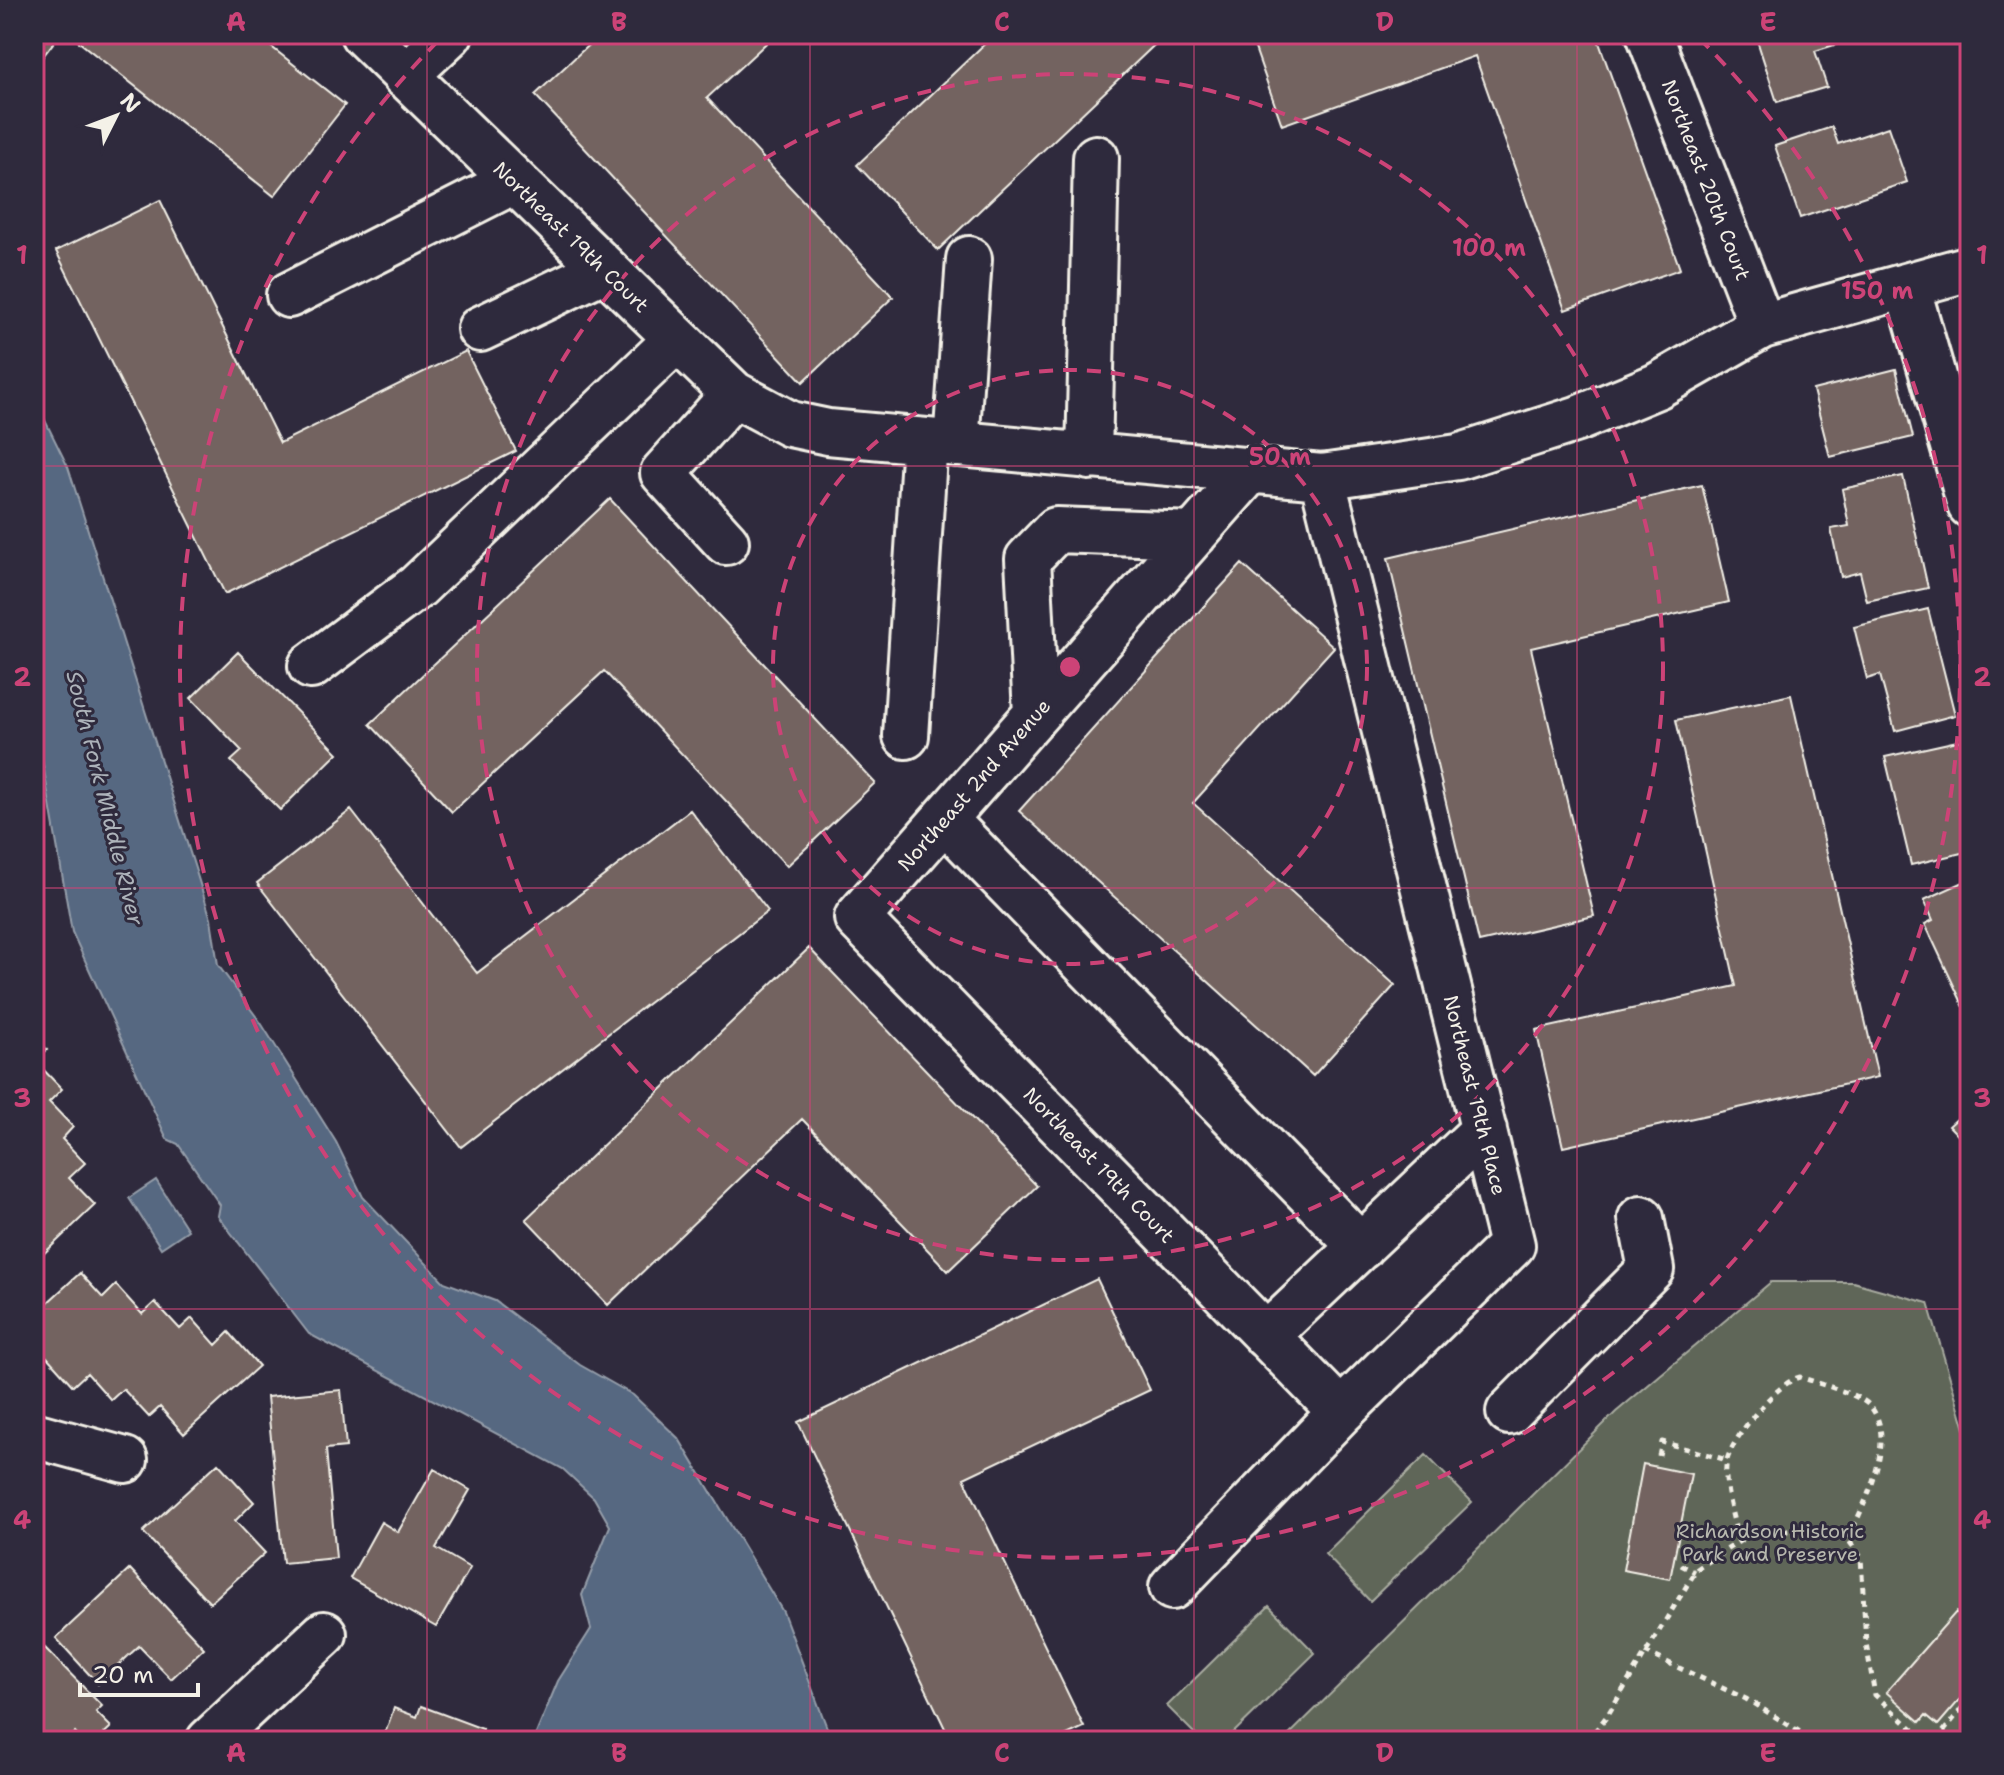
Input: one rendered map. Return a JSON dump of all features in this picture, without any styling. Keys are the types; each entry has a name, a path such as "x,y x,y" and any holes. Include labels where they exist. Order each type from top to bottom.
{"street":[{"name":"Northeast 19th Court","path":"363,34 734,394 790,424 828,432 941,443"},
{"path":"405,76 450,34"},
{"name":"Northeast 20th Court","path":"1649,34 1762,326"},
{"path":"1089,457 1096,158"},
{"path":"289,295 514,181"},
{"path":"906,736 941,443 969,259"},
{"path":"941,443 1322,477 1458,457 1577,419 1657,386 1762,326 1970,268"},
{"path":"480,329 605,269"},
{"path":"1907,286 1970,505"},
{"path":"311,666 418,586 677,339"},
{"path":"726,542 663,473 734,394"},
{"name":"Northeast 2nd Avenue","path":"857,918 1249,472"},
{"name":"Northeast 19th Place","path":"1172,1587 1341,1412 1512,1245 1322,477"},
{"path":"1036,714 1028,559 1056,530 1194,535"},
{"path":"944,819 1361,1247"},
{"name":"Northeast 19th Court","path":"857,918 1341,1412"},
{"path":"1266,1336 1484,1130"},
{"path":"1509,1412 1651,1269 1641,1218"},
{"path":"34,1435 125,1460"},
{"path":"209,1741 324,1634"}],"path":[{"path":"1739,1542 1730,1502 1727,1460 1757,1412 1788,1380 1800,1377 1868,1404 1880,1425 1876,1471 1848,1539"},
{"path":"1659,1456 1662,1442 1727,1460"},
{"path":"1587,1741 1607,1716 1695,1572 1749,1535 1805,1529 1843,1533 1861,1557 1866,1643 1875,1695 1926,1741"},
{"path":"1681,1565 1695,1572"},
{"path":"1645,1652 1746,1699 1815,1741"},
{"path":"1936,1741 1970,1698"},
{"path":"1902,1741 1912,1728"}],"green space":[{"name":"Richardson Historic Park and Preserve","path":"1771,1282 1853,1282 1928,1303 1970,1446 1970,1741 1283,1741 1616,1412"},
{"path":"1426,1455 1472,1502 1370,1601 1325,1554"},
{"path":"1269,1606 1315,1653 1225,1741 1202,1741 1167,1706"}],"water":[{"name":"South Fork Middle River","path":"34,398 68,467 211,919 218,965 261,1023 336,1142 363,1197 444,1282 495,1301 580,1365 633,1395 679,1439 783,1612 832,1741 533,1741 558,1681 591,1629 582,1595 610,1526 594,1498 563,1469 309,1334 218,1216 220,1205 178,1144 167,1139 72,932 34,712"},
{"path":"156,1180 188,1230 161,1248 129,1198"}],"building":[{"path":"34,34 60,34 34,68"},
{"path":"69,34 255,34 345,105 274,196"},
{"path":"600,34 776,34 707,98 893,297 803,382 535,95"},
{"path":"995,34 1166,34 938,250 857,165"},
{"path":"1250,34 1596,34 1680,269 1565,310 1475,56 1282,125"},
{"path":"1755,34 1845,34 1847,41 1815,51 1827,87 1777,102"},
{"path":"1832,127 1838,144 1888,127 1907,182 1800,218 1775,146"},
{"path":"160,200 280,443 466,351 516,451 225,594 56,251"},
{"path":"1896,369 1913,437 1830,457 1813,390"},
{"path":"1903,476 1928,588 1867,601 1860,572 1841,577 1831,529 1849,526 1842,489"},
{"path":"1702,485 1729,602 1531,648 1594,916 1479,942 1388,558"},
{"path":"610,499 875,783 787,866 604,671 452,812 370,724"},
{"path":"1242,564 1334,647 1193,803 1395,985 1313,1076 1019,811"},
{"path":"1928,609 1955,715 1895,731 1880,675 1867,679 1854,627"},
{"path":"238,652 338,753 280,810 231,761 242,751 191,698"},
{"path":"1791,695 1878,1077 1563,1147 1536,1030 1736,986 1676,720"},
{"path":"1962,740 1970,775 1970,851 1911,865 1885,757"},
{"path":"351,810 477,973 690,810 768,911 461,1147 257,883"},
{"path":"1970,879 1970,1020 1925,924 1933,920 1924,900"},
{"path":"809,948 1037,1186 948,1271 802,1119 608,1305 526,1219"},
{"path":"34,1035 47,1050 35,1061 62,1089 49,1102 73,1127 62,1139 85,1163 69,1178 95,1205 34,1263"},
{"path":"1970,1107 1970,1148 1949,1126"},
{"path":"80,1273 103,1298 116,1285 142,1314 155,1302 180,1329 192,1318 216,1345 229,1332 259,1366 184,1434 160,1407 149,1417 123,1389 111,1400 87,1373 73,1386 47,1357 36,1367 34,1315"},
{"path":"1097,1279 1150,1390 964,1478 1084,1727 1054,1741 951,1741 798,1422"},
{"path":"341,1390 346,1447 326,1449 336,1558 283,1563 267,1397"},
{"path":"218,1463 254,1502 235,1521 265,1553 210,1603 143,1532"},
{"path":"1643,1464 1691,1474 1670,1579 1623,1570"},
{"path":"434,1469 470,1490 436,1548 470,1568 436,1627 350,1578 381,1522 398,1532"},
{"path":"130,1569 204,1648 171,1679 139,1646 98,1684 56,1638"},
{"path":"1956,1612 1970,1623 1970,1688 1938,1725 1926,1715 1920,1722 1886,1692"},
{"path":"45,1648 102,1706 96,1712 111,1727 96,1741 82,1741 75,1733 66,1741 34,1741 34,1659"},
{"path":"421,1706 483,1729 479,1741 383,1739 394,1708 417,1717"}]}
